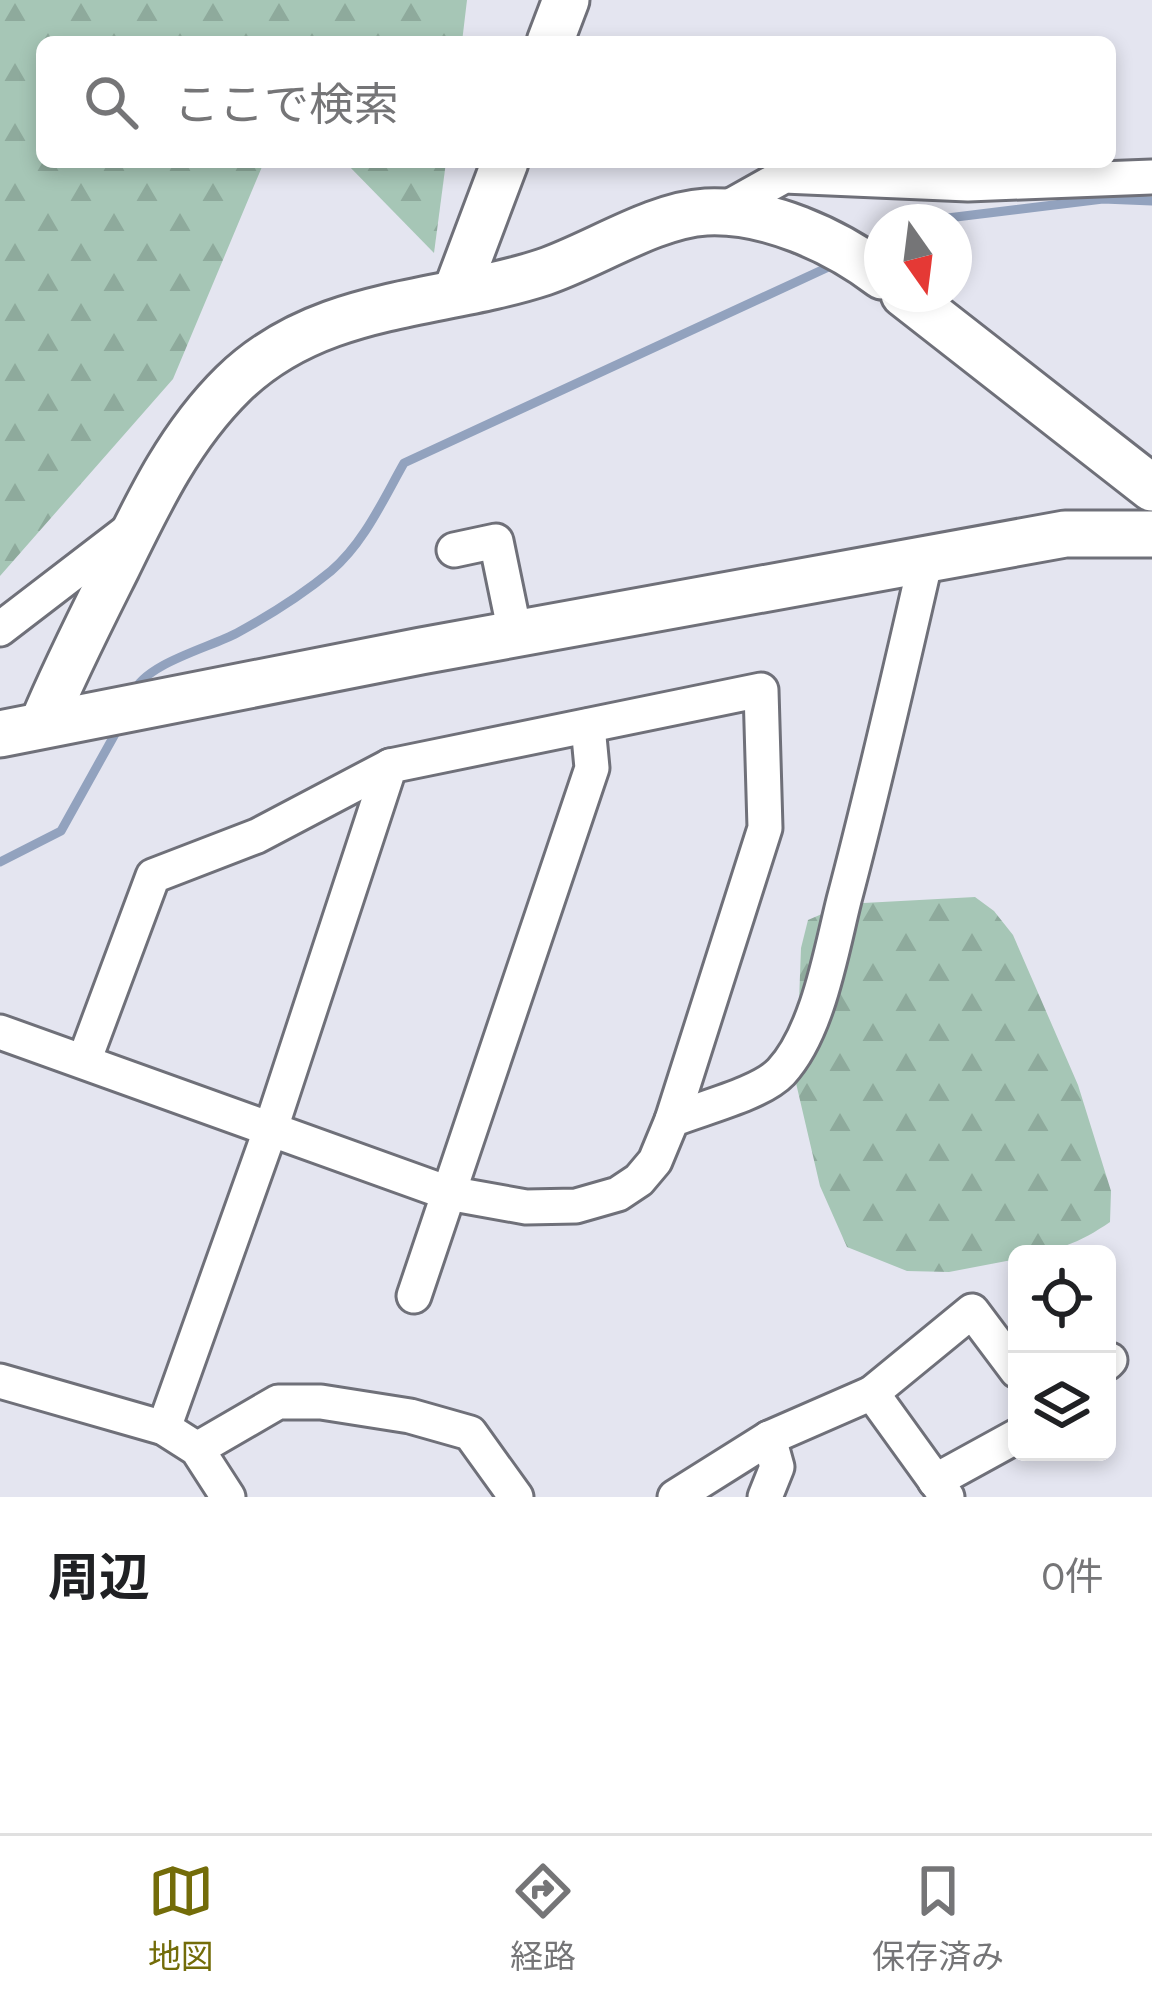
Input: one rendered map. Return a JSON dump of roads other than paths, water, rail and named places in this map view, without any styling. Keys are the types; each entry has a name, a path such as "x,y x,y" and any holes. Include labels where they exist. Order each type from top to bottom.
{"street":[{"path":"552,36 566,0"},
{"path":"456,292 503,168"},
{"path":"718,213 784,176 968,184 1152,177"},
{"path":"21,728 184,440 250,369 297,335 386,306 540,273 675,218 736,213 790,226 864,266"},
{"path":"927,312 1152,488"},
{"path":"0,629 139,522"},
{"path":"21,728 1065,534 1152,534"},
{"path":"454,550 496,541 515,633"},
{"path":"672,1120 779,1075 796,1049 821,989 926,559"},
{"path":"0,1032 448,1193 526,1207 576,1205 619,1194 655,1162 672,1120 765,828 761,690 390,766 257,836 152,876 84,1061"},
{"path":"414,1297 592,768 588,726"},
{"path":"164,1428 272,1127 390,766"},
{"path":"674,1497 769,1438 872,1393 972,1311 1008,1359"},
{"path":"0,1381 164,1428 197,1449 228,1497"},
{"path":"872,1393 941,1489 1008,1442"},
{"path":"197,1449 278,1402 321,1402 410,1416 470,1433 516,1497"},
{"path":"765,1497 776,1467 769,1438"}],"waterway":[{"path":"972,215 1103,199 1152,201"},
{"path":"133,693 151,673 249,626 331,571 363,534 404,463 835,264"},
{"path":"0,862 61,831 120,725"}]}
